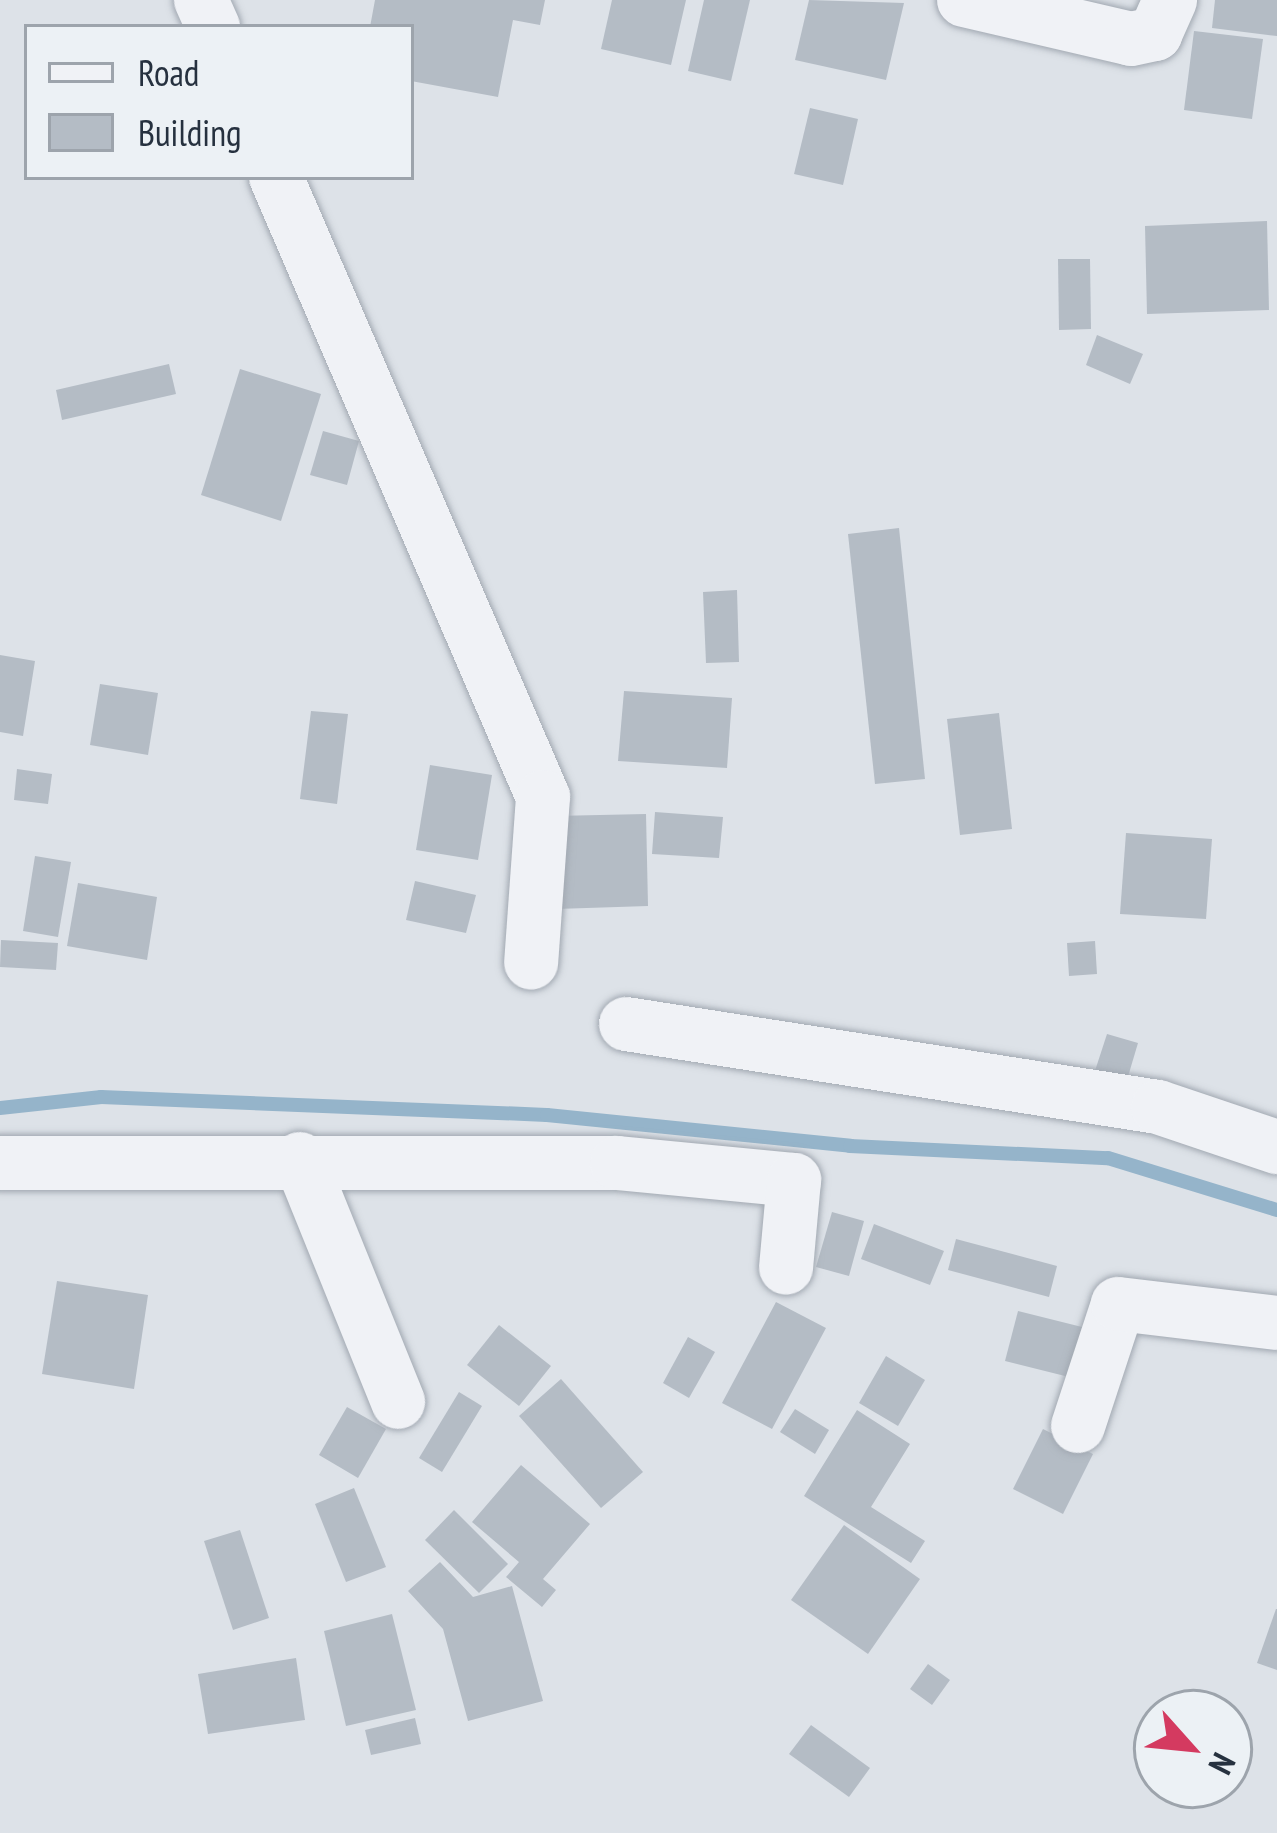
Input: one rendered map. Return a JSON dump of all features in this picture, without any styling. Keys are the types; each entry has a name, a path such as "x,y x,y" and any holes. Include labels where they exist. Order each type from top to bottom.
{"street":[{"path":"964,0 1131,39 1155,34 1170,0"},
{"path":"277,180 543,797 531,963"},
{"path":"626,1024 1158,1107 1277,1147"},
{"path":"300,1159 398,1402"},
{"path":"0,1162 617,1163 794,1180 786,1268"},
{"path":"1078,1426 1118,1304 1277,1323"}],"building":[{"path":"375,0 545,0 540,25 513,20 498,97 414,82 414,24 371,24"},
{"path":"612,0 686,0 671,65 601,49"},
{"path":"704,0 750,0 731,81 688,71"},
{"path":"809,0 904,3 886,80 795,60"},
{"path":"1215,0 1277,0 1277,36 1212,28"},
{"path":"1194,31 1263,39 1252,119 1184,110"},
{"path":"810,108 858,119 843,185 794,174"},
{"path":"1267,221 1269,310 1147,314 1145,226"},
{"path":"1058,259 1090,259 1091,329 1059,330"},
{"path":"1097,335 1143,354 1130,384 1086,365"},
{"path":"169,364 176,394 62,420 56,390"},
{"path":"240,369 321,394 281,521 201,495"},
{"path":"323,431 359,441 347,485 310,475"},
{"path":"899,528 925,779 875,784 848,534"},
{"path":"737,590 739,662 706,663 703,592"},
{"path":"0,655 35,661 23,736 0,732"},
{"path":"100,684 158,693 148,755 90,745"},
{"path":"624,691 732,698 727,768 618,761"},
{"path":"311,711 348,714 337,804 300,799"},
{"path":"999,713 1012,829 960,835 947,719"},
{"path":"430,765 492,775 478,860 416,850"},
{"path":"17,769 52,774 48,804 14,800"},
{"path":"655,812 723,817 719,858 652,854"},
{"path":"646,814 648,906 556,909 554,816"},
{"path":"1126,833 1212,839 1206,919 1120,914"},
{"path":"35,856 71,862 58,937 23,931"},
{"path":"415,881 476,895 466,933 406,920"},
{"path":"78,883 157,897 147,960 67,946"},
{"path":"1,940 58,943 56,970 0,967"},
{"path":"1095,941 1097,974 1069,976 1067,943"},
{"path":"1107,1034 1138,1043 1124,1090 1092,1080"},
{"path":"832,1212 864,1221 849,1276 816,1267"},
{"path":"874,1224 944,1251 930,1285 861,1259"},
{"path":"956,1239 1057,1266 1049,1297 948,1270"},
{"path":"57,1281 148,1295 134,1389 42,1374"},
{"path":"776,1302 826,1328 772,1429 722,1403"},
{"path":"1018,1311 1082,1327 1069,1377 1005,1361"},
{"path":"499,1325 551,1366 519,1406 467,1365"},
{"path":"688,1337 715,1352 689,1398 663,1383"},
{"path":"886,1356 925,1380 898,1426 859,1403"},
{"path":"561,1379 643,1472 601,1508 519,1416"},
{"path":"459,1392 482,1406 442,1472 419,1458"},
{"path":"347,1407 386,1429 358,1478 319,1455"},
{"path":"795,1409 829,1430 815,1454 780,1432"},
{"path":"857,1410 910,1444 871,1507 925,1541 911,1563 804,1496"},
{"path":"1043,1429 1093,1454 1063,1514 1013,1489"},
{"path":"521,1465 590,1524 543,1579 556,1590 542,1607 506,1577 519,1562 472,1522"},
{"path":"354,1488 386,1567 346,1582 315,1504"},
{"path":"454,1510 508,1564 479,1593 425,1540"},
{"path":"844,1525 920,1579 868,1654 791,1600"},
{"path":"240,1530 269,1618 233,1630 204,1541"},
{"path":"440,1562 473,1597 512,1586 543,1701 468,1721 443,1629 408,1591"},
{"path":"1277,1609 1277,1670 1257,1663"},
{"path":"392,1614 416,1710 346,1726 324,1631"},
{"path":"296,1658 305,1720 208,1734 198,1674"},
{"path":"928,1664 950,1680 932,1705 910,1689"},
{"path":"415,1718 421,1744 371,1755 365,1730"},
{"path":"811,1725 870,1768 849,1797 789,1754"}],"waterway":[{"path":"0,1108 101,1097 547,1115 850,1146 1108,1158 1277,1210"}]}
